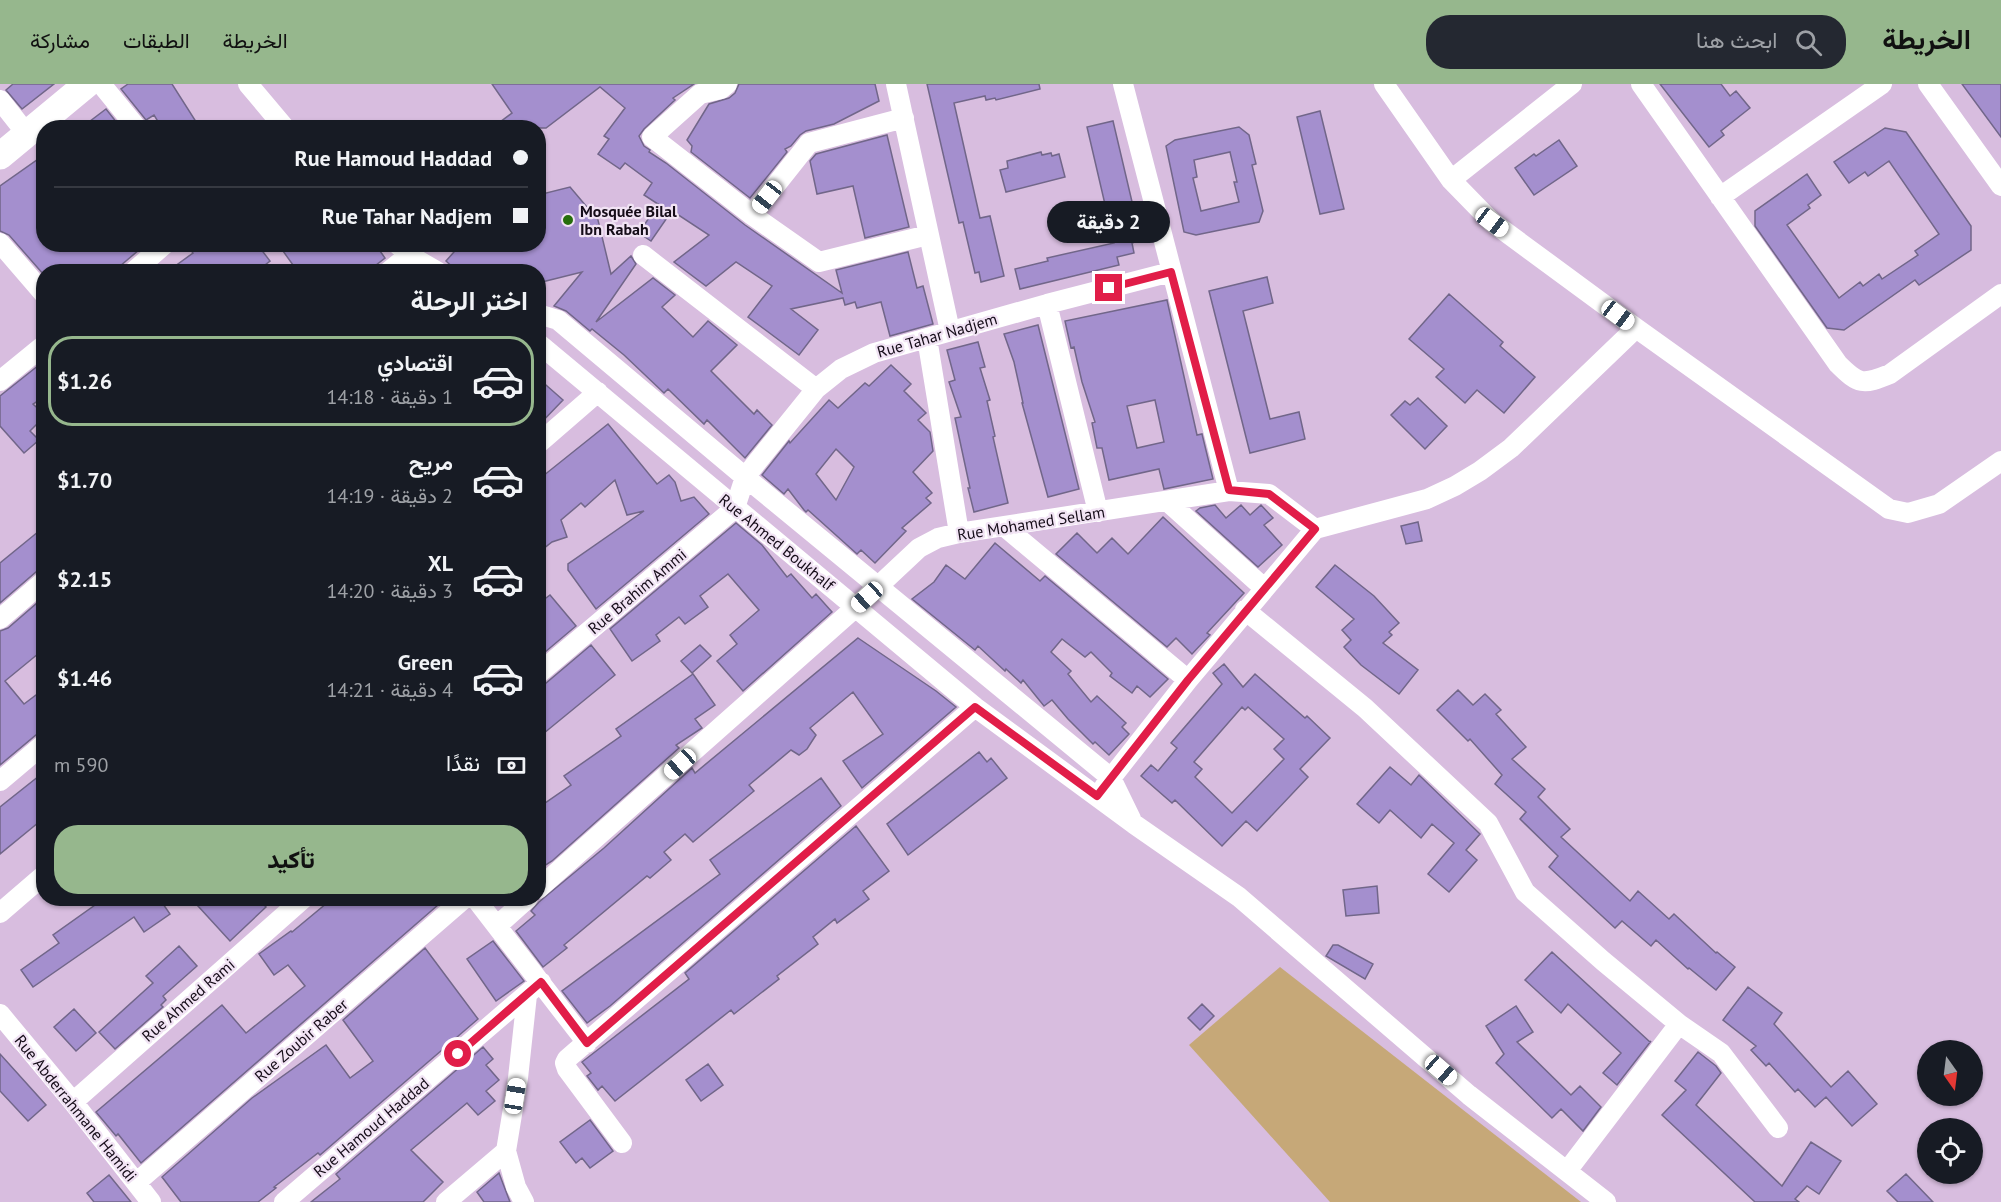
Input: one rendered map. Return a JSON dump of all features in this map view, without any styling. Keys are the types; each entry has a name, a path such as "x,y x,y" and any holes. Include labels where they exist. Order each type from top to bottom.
{"main road":[{"path":"42,120 87,84"},
{"path":"0,156 36,125"}],"street":[{"path":"101,84 130,120"},
{"path":"248,84 278,120"},
{"path":"726,84 721,89 700,94 652,137 752,215 819,262 928,235"},
{"path":"896,84 950,331"},
{"path":"1123,84 1229,490"},
{"path":"1384,84 1451,180 1492,222 1889,509 1908,513 1939,504 2001,461"},
{"path":"1451,180 1572,84"},
{"path":"1641,84 1838,364 1853,379 1870,382 1890,374 2001,294"},
{"path":"1720,197 1882,84"},
{"path":"1928,84 2001,186"},
{"path":"0,100 26,133"},
{"path":"752,215 809,143 904,118"},
{"path":"0,243 36,285"},
{"path":"142,264 156,252"},
{"path":"406,252 425,264"},
{"path":"643,255 816,389"},
{"name":"Rue Tahar Nadjem","path":"735,508 745,477 816,389 841,369 874,353 1171,272"},
{"path":"1047,304 1098,512"},
{"path":"546,316 558,320 1111,778 1134,824"},
{"path":"1097,796 1245,610 1315,529 1427,499 1480,471 1511,448 1636,328"},
{"path":"927,338 959,533"},
{"name":"Rue Ahmed Boukhalf","path":"546,350 975,707 1134,824 1239,897 1469,1095 1606,1202"},
{"path":"0,381 36,352"},
{"path":"546,437 598,392"},
{"name":"Rue Mohamed Sellam","path":"546,882 856,607 919,548 938,538 1229,490 1269,494 1315,529"},
{"path":"1167,501 1264,588"},
{"name":"Rue Brahim Ammi","path":"546,667 735,508"},
{"path":"1005,527 1188,680"},
{"path":"0,619 36,588"},
{"path":"1245,610 1365,708 1488,823 1525,892 1679,1024 1721,1053 1778,1128"},
{"path":"622,1143 565,1063 567,1059 975,707"},
{"path":"0,781 36,751"},
{"path":"0,913 36,882"},
{"name":"Rue Ahmed Rami","path":"73,1102 295,906"},
{"name":"Rue Zoubir Raber","path":"136,1182 456,906"},
{"path":"482,906 498,926 534,988 587,1043"},
{"path":"498,926 519,906"},
{"path":"524,1202 516,1187 506,1151 534,988"},
{"name":"Rue Hamoud Haddad","path":"284,1202 534,988"},
{"name":"Rue Abderrahmane Hamidi","path":"0,1014 73,1102 151,1202"},
{"path":"1567,1171 1679,1024"},
{"path":"446,1202 506,1151"}],"shaded area":[{"path":"1280,967 1581,1202 1330,1202 1189,1045"}],"building":[{"path":"13,84 54,84 22,109 6,90"},
{"path":"128,84 172,84 195,120 157,120 154,115 146,120 121,89"},
{"path":"492,84 694,84 673,98 675,100 639,136 644,146 650,150 649,152 745,225 842,293 836,270 908,252 917,288 923,286 933,324 890,336 881,302 857,308 855,302 845,305 843,298 791,309 818,330 799,355 748,317 772,286 736,262 706,286 674,262 709,235 674,212 671,212 651,241 639,233 658,204 644,195 652,183 625,163 620,169 598,154 609,139 604,136 625,108 600,87 546,128 546,120 503,120 512,113"},
{"path":"739,84 875,84 879,101 834,124 806,131 800,135 791,146 785,149 787,152 750,198 691,152 692,146 687,140 709,104 729,98 735,93"},
{"path":"927,84 1039,84 1040,89 996,100 995,98 986,100 985,96 954,103 980,218 990,216 1004,276 981,282 979,272 975,273 963,222 959,223"},
{"path":"1660,84 1721,84 1730,96 1736,91 1750,108 1721,131 1724,135 1709,147"},
{"path":"1962,84 2001,84 2001,137"},
{"path":"106,109 115,120 92,120"},
{"path":"1320,111 1344,209 1320,214 1297,117"},
{"path":"1113,121 1141,240 1132,243 1134,253 1117,257 1119,265 1020,289 1015,269 1048,261 1047,258 1114,243 1087,127"},
{"path":"1239,127 1249,135 1256,164 1252,165 1263,211 1259,222 1196,235 1184,232 1166,146 1175,140","holes":["1230,152 1237,182 1234,182 1239,202 1201,211 1193,178 1197,177 1194,160"]},
{"path":"1885,128 1906,132 1971,226 1971,250 1919,285 1915,280 1844,330 1827,328 1755,226 1755,211 1807,174 1821,195 1808,205 1810,208 1787,225 1839,298 1860,282 1863,286 1879,274 1882,279 1918,255 1915,251 1939,234 1889,161 1868,176 1865,172 1849,183 1834,162"},
{"path":"887,135 909,227 865,238 853,186 817,194 810,161 816,154"},
{"path":"1559,140 1577,166 1534,195 1515,168"},
{"path":"1041,152 1042,155 1059,154 1065,177 1006,192 1000,170 1008,168 1007,161"},
{"path":"36,161 36,252 137,252 122,264 36,264 36,266 9,235 0,231 0,186"},
{"path":"570,187 598,220 611,274 631,256 636,264 596,322 653,278 675,295 662,307 693,337 708,321 737,345 711,371 754,414 757,410 772,425 745,458 707,420 704,424 668,389 664,393 624,355 592,329 590,331 566,311 554,306 582,272 546,281 546,264 449,264 446,261 454,252 546,252 546,193"},
{"path":"263,252 270,261 266,264 178,264 193,253"},
{"path":"284,252 381,252 385,258 377,264 292,264"},
{"path":"1267,277 1273,303 1243,311 1270,419 1299,412 1305,439 1250,453 1209,291"},
{"path":"1449,294 1503,342 1500,346 1535,377 1504,413 1477,390 1465,403 1436,377 1444,369 1409,339"},
{"path":"1167,300 1197,435 1202,434 1213,479 1164,489 1159,469 1109,480 1102,448 1097,448 1092,423 1095,422 1074,347 1071,348 1065,321","holes":["1155,400 1164,442 1137,448 1127,406"]},
{"path":"1038,325 1079,489 1048,497 1022,403 1014,362 1004,334"},
{"path":"978,342 985,367 980,368 990,400 987,401 995,436 993,437 1008,503 974,512 955,418 961,417 949,382 955,380 947,350"},
{"path":"891,365 911,384 904,391 926,413 918,420 930,432 933,451 913,472 932,493 926,498 931,503 902,528 906,531 875,563 861,550 857,554 808,510 806,512 788,489 784,494 762,475 789,441 790,443 829,400 838,408 865,383 869,386","holes":["836,449 854,467 836,500 816,474"]},
{"path":"36,367 36,402 33,404 36,407 36,425 30,431 36,437 36,443 24,453 0,426 0,396"},
{"path":"546,385 563,400 546,418"},
{"path":"1418,398 1447,426 1425,449 1391,415 1405,401 1410,405"},
{"path":"608,424 657,484 669,475 675,482 681,501 694,497 709,514 596,609 568,570 568,564 644,511 627,515 615,480 585,507 581,503 561,520 567,537 546,547 546,474"},
{"path":"1215,505 1226,518 1241,505 1250,515 1261,505 1273,518 1264,525 1282,545 1258,567 1196,511"},
{"path":"1163,517 1244,593 1207,633 1210,635 1192,654 1176,638 1167,647 1056,554 1077,533 1097,553 1112,538 1128,554"},
{"path":"1418,522 1422,541 1406,544 1401,526"},
{"path":"736,523 762,545 787,577 791,574 812,598 816,594 832,612 743,691 717,661 737,644 730,635 759,610 728,574 700,596 708,607 685,624 679,617 656,635 660,641 632,661 610,629"},
{"path":"36,534 36,572 0,603 0,563"},
{"path":"995,543 1040,581 1045,576 1168,679 1150,697 1137,686 1132,693 1110,676 1112,673 1091,652 1085,657 1062,639 1051,652 1071,671 1068,674 1091,702 1097,696 1126,723 1122,727 1129,734 1109,755 1095,742 1093,744 1052,700 1044,706 1023,680 1021,683 1006,669 1005,671 978,646 975,650 912,599 934,582 946,565 965,579"},
{"path":"1335,565 1374,596 1399,623 1389,632 1392,635 1383,643 1418,670 1399,694 1361,665 1344,647 1351,640 1342,630 1354,619 1316,587"},
{"path":"550,595 576,626 546,651 546,598"},
{"path":"36,604 36,656 5,681 24,704 36,695 36,735 0,765 0,631 8,628"},
{"path":"858,638 956,707 862,788 843,761 883,734 853,692 810,728 816,735 807,749 799,755 791,750 749,785 754,791 693,842 685,834 664,852 671,860 650,878 647,876 564,945 567,948 543,967 516,931 535,915 531,911 535,906 546,906 546,896 604,848 692,768 695,773"},
{"path":"591,645 615,675 546,731 546,683"},
{"path":"700,645 711,656 692,673 681,661"},
{"path":"1224,664 1243,687 1255,674 1305,718 1307,716 1330,738 1300,769 1308,777 1257,831 1246,821 1222,846 1175,800 1172,803 1141,776 1151,765 1158,771 1177,748 1171,743 1222,684 1213,673","holes":["1242,707 1245,710 1248,707 1284,739 1274,749 1284,759 1232,813 1195,777 1202,769 1194,762"]},
{"path":"693,674 715,705 695,719 702,728 676,745 679,748 546,865 546,802 571,785 564,776 621,736 616,729"},
{"path":"1458,690 1473,705 1485,694 1501,710 1496,714 1526,747 1512,759 1545,789 1538,797 1570,829 1561,837 1630,901 1638,891 1669,919 1674,914 1716,953 1735,967 1716,990 1656,940 1651,946 1622,921 1615,928 1549,867 1558,856 1520,819 1526,812 1495,784 1502,775 1470,739 1468,741 1437,710"},
{"path":"979,752 987,762 991,758 1007,778 908,855 887,824"},
{"path":"1390,767 1411,785 1419,775 1480,834 1466,850 1477,860 1449,892 1428,874 1454,843 1432,824 1421,838 1390,810 1379,823 1357,804"},
{"path":"36,778 36,825 0,854 0,807"},
{"path":"821,778 841,806 610,1006 587,1023 562,991 720,874 710,860"},
{"path":"856,826 889,871 863,891 869,899 837,923 835,919 813,937 818,944 777,976 779,979 734,1014 731,1010 615,1101 602,1086 598,1090 587,1076 591,1073 582,1062 689,979 685,973"},
{"path":"1377,886 1379,913 1346,916 1343,890"},
{"path":"94,906 164,906 170,914 144,932 134,917 33,987 21,970 59,943 53,935"},
{"path":"198,906 265,906 266,907 230,941"},
{"path":"323,906 437,906 141,1163 118,1134 116,1136 96,1112 222,1005 246,1033 305,986 288,965 274,975 259,954 292,932"},
{"path":"493,941 524,981 496,1001 467,959"},
{"path":"1333,945 1338,945 1373,964 1365,979 1326,956"},
{"path":"179,946 197,966 163,996 166,1000 161,1005 163,1007 115,1049 99,1032 153,983 146,976"},
{"path":"425,948 478,1019 320,1155 318,1153 258,1202 181,1202 162,1177 252,1098 326,1045 350,1078 373,1061 343,1020"},
{"path":"1552,952 1651,1041 1617,1085 1603,1073 1621,1053 1568,1004 1561,1013 1525,980"},
{"path":"1748,987 1782,1013 1774,1024 1831,1087 1848,1071 1877,1104 1852,1126 1826,1097 1815,1107 1798,1089 1795,1092 1769,1063 1766,1066 1751,1050 1756,1046 1723,1020"},
{"path":"1202,1004 1214,1016 1200,1030 1188,1018"},
{"path":"1516,1006 1533,1032 1517,1042 1571,1095 1580,1086 1601,1107 1583,1131 1561,1109 1552,1118 1496,1063 1504,1054 1486,1026"},
{"path":"74,1009 96,1033 76,1051 54,1027"},
{"path":"483,1047 493,1059 486,1065 499,1080 486,1091 495,1101 478,1115 467,1103 411,1150 443,1182 423,1202 311,1202 340,1179 336,1174"},
{"path":"1698,1052 1721,1073 1696,1105 1782,1186 1811,1142 1841,1161 1819,1194 1807,1186 1795,1199 1799,1202 1755,1202 1662,1115 1686,1090 1675,1081"},
{"path":"0,1054 46,1105 28,1121 0,1091"},
{"path":"708,1064 723,1085 701,1101 686,1080"},
{"path":"590,1120 613,1151 590,1168 582,1158 576,1163 560,1142"},
{"path":"499,1173 510,1202 484,1202 477,1192"},
{"path":"1906,1174 1933,1202 1898,1202 1887,1191"},
{"path":"109,1175 131,1202 94,1202 87,1193"}],"place":[{"name":"Mosquée Bilal Ibn Rabah","path":"568,220"}],"route":[{"path":"458,1054 541,982 587,1043 975,707 1097,796 1188,680 1315,529 1269,494 1229,490 1171,272 1109,288"}]}
